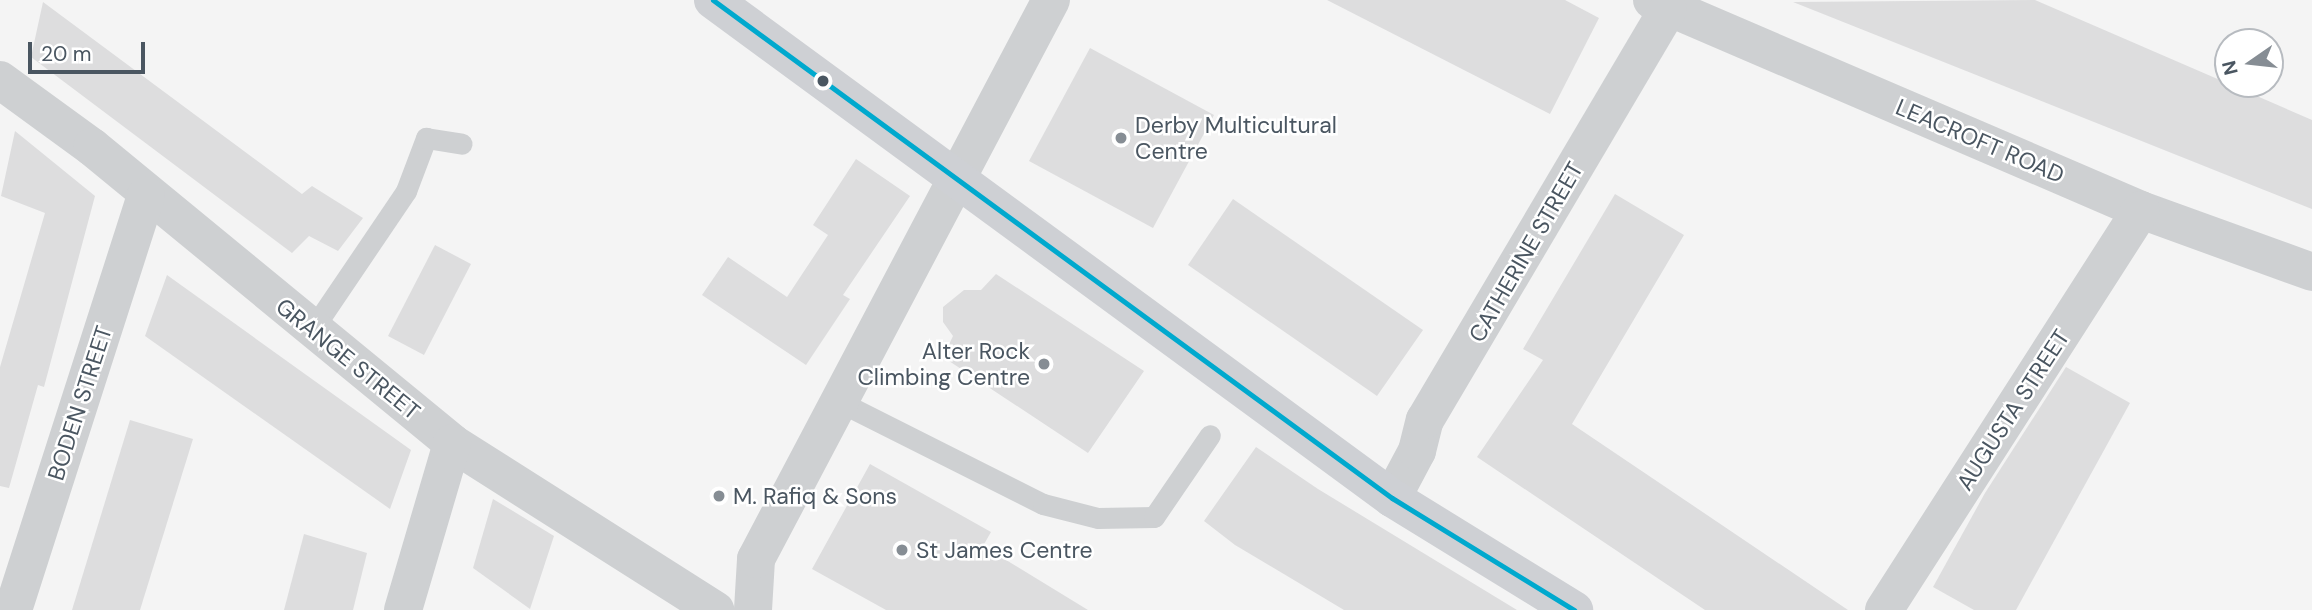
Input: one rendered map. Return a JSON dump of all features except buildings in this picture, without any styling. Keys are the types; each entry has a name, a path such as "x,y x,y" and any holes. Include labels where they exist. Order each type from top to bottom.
{"street":[{"path":"713,0 1392,498 1574,610"},
{"path":"753,610 750,579 769,533 953,178 1051,0"},
{"name":"LEACROFT ROAD","path":"1660,4 2141,210 2312,272"},
{"name":"CATHERINE STREET","path":"1392,498 1417,451 1425,420 1660,4"},
{"name":"GRANGE STREET","path":"0,80 92,147 146,196 452,443 715,610"},
{"name":"BODEN STREET","path":"13,610 146,196"},
{"name":"AUGUSTA STREET","path":"1884,610 2141,210"},
{"path":"403,610 452,443"}],"lane":[{"path":"312,330 406,191 426,138 462,144"},
{"path":"838,401 1043,504 1098,518 1154,517 1210,435"}],"transit line":[{"path":"713,0 1392,498 1574,610"}],"place":[{"name":"Derby Multicultural Centre","path":"1121,138"},
{"name":"Alter Rock Climbing Centre","path":"1044,364"},
{"name":"M. Rafiq & Sons","path":"719,496"},
{"name":"St James Centre","path":"902,550"}]}
